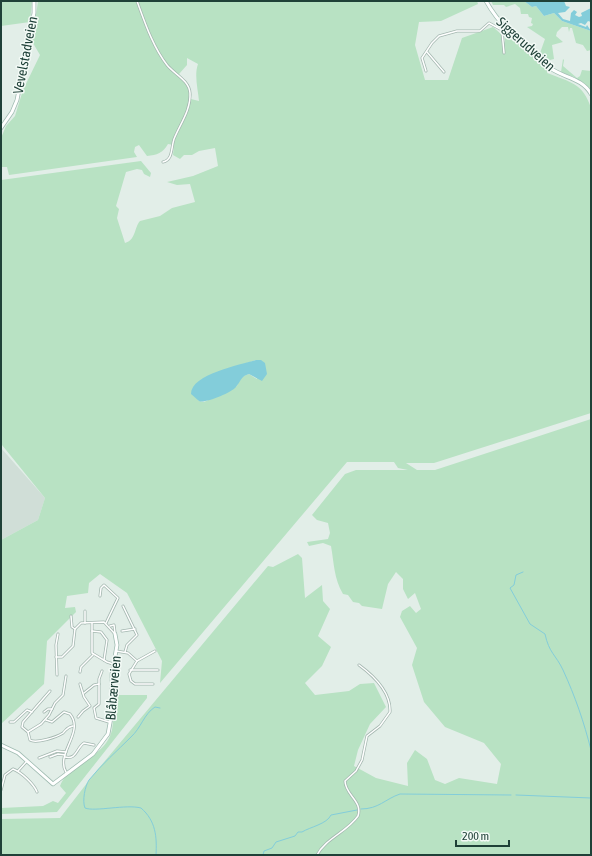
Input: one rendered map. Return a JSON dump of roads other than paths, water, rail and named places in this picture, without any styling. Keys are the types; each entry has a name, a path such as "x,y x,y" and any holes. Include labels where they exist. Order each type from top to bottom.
{"main road":[{"name":"Vevelstadveien","path":"1,128 12,112 17,100 34,13 34,1"},
{"name":"Siggerudveien","path":"486,1 504,29 548,67 574,79 591,94"},
{"name":"Blåbærveien","path":"27,761 53,784 66,772 99,748 108,734 111,722 113,664 116,651 115,634"},
{"path":"1,745 15,752 27,761"}],"street":[{"path":"137,1 154,44 168,66 185,82 190,92 189,108 175,138 170,157 167,161 163,162"},
{"path":"426,71 422,59 436,39 446,33 478,31 489,23 504,29 504,53"},
{"path":"427,52 444,72"},
{"path":"100,596 101,588 104,586 118,598 106,623"},
{"path":"122,606 135,629 137,637 127,645 125,652"},
{"path":"56,657 64,656 73,646 75,629 79,624 85,623 85,611"},
{"path":"71,616 72,627 75,629"},
{"name":"Blåbærveien","path":"85,623 106,623 115,634"},
{"path":"92,623 91,650 93,655 113,664"},
{"path":"110,626 114,625 115,634"},
{"path":"122,631 135,629"},
{"path":"92,631 102,632 107,640 104,660"},
{"path":"57,674 56,657 58,634"},
{"path":"116,651 125,652 136,661"},
{"path":"153,684 134,684 130,679 130,670 136,661 156,651"},
{"path":"80,672 81,667 93,655"},
{"path":"317,855 321,849 336,835 348,827 358,816 358,805 347,790 345,780 356,771 362,760 367,736 380,726 390,712 389,700 376,679 359,665"},
{"path":"130,670 158,670"},
{"path":"94,708 99,704 99,684 102,671"},
{"path":"28,732 46,720 56,702 63,695 66,676"},
{"path":"80,684 90,706 94,708"},
{"path":"83,693 94,685 99,684"},
{"path":"50,691 22,725 23,729 28,732 30,740 37,743 60,734 73,726"},
{"path":"78,717 90,706"},
{"path":"94,708 96,718 111,722"},
{"path":"44,712 48,709 52,710"},
{"path":"10,722 14,722 27,710 32,712"},
{"path":"46,720 52,722 61,713 65,712 71,715 73,726 72,738 66,752 63,765 66,772"},
{"path":"50,757 58,754 70,758 74,756 84,743 94,745"},
{"path":"39,758 58,750 66,752"},
{"path":"18,771 27,761"},
{"path":"1,790 7,772 13,769 18,771 35,787 37,792"}],"water":[{"path":"524,1 564,1 566,6 570,7 565,12 558,13 563,19 570,21 571,13 574,10 577,12 575,15 579,17 582,16 581,13 591,8 591,22 588,21 585,25 581,23 578,24 586,27 587,25 591,31 562,21 554,13 544,16 536,6 532,7"},
{"path":"256,360 261,360 265,363 267,374 262,381 249,374 246,375 236,387 229,392 202,402 191,394 193,387 207,376 218,371"}],"waterway":[{"path":"523,572 516,575 514,585 510,588 530,624 545,634 549,646 563,670 571,690 582,719 591,750"},
{"path":"156,855 156,836 153,824 141,808 127,807 90,809 85,808 84,798 89,780 94,774 137,730 151,710 155,707 160,708"},
{"path":"361,809 377,806 400,794 511,795"},
{"path":"516,795 591,798"},
{"path":"263,855 264,851 272,848 276,842 295,836 298,832 302,832 322,823 331,815 357,810"}]}
